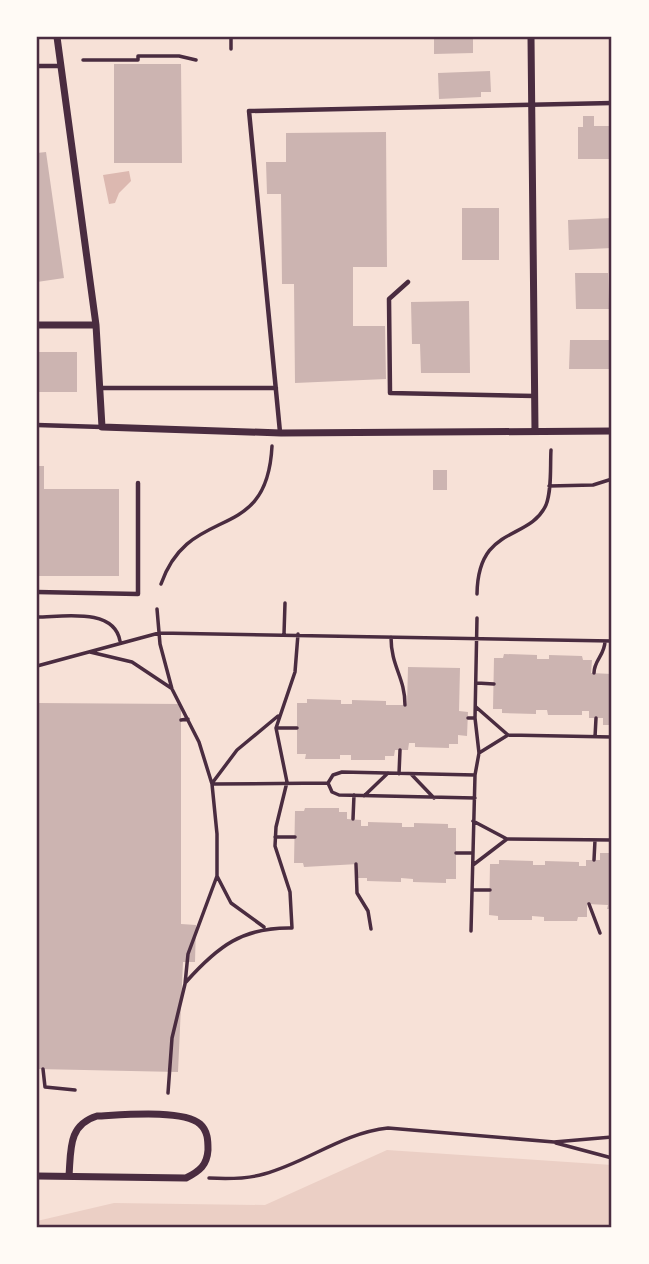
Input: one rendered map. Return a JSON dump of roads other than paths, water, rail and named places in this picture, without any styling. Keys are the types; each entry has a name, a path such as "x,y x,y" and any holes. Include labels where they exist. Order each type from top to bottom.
{"street":[{"path":"57,37 96,325 103,427 281,433 612,430"},
{"path":"531,37 535,430"},
{"path":"37,326 96,325"},
{"path":"37,1176 186,1178 199,1172 207,1160 207,1136 202,1126 179,1116 97,1116 78,1125 71,1140 69,1176"}],"lane":[{"path":"37,66 61,66"},
{"path":"281,433 249,111 612,103"},
{"path":"408,282 389,299 390,393 536,396"},
{"path":"100,387 276,388"},
{"path":"37,425 103,427"},
{"path":"37,592 138,594 138,483"}]}
